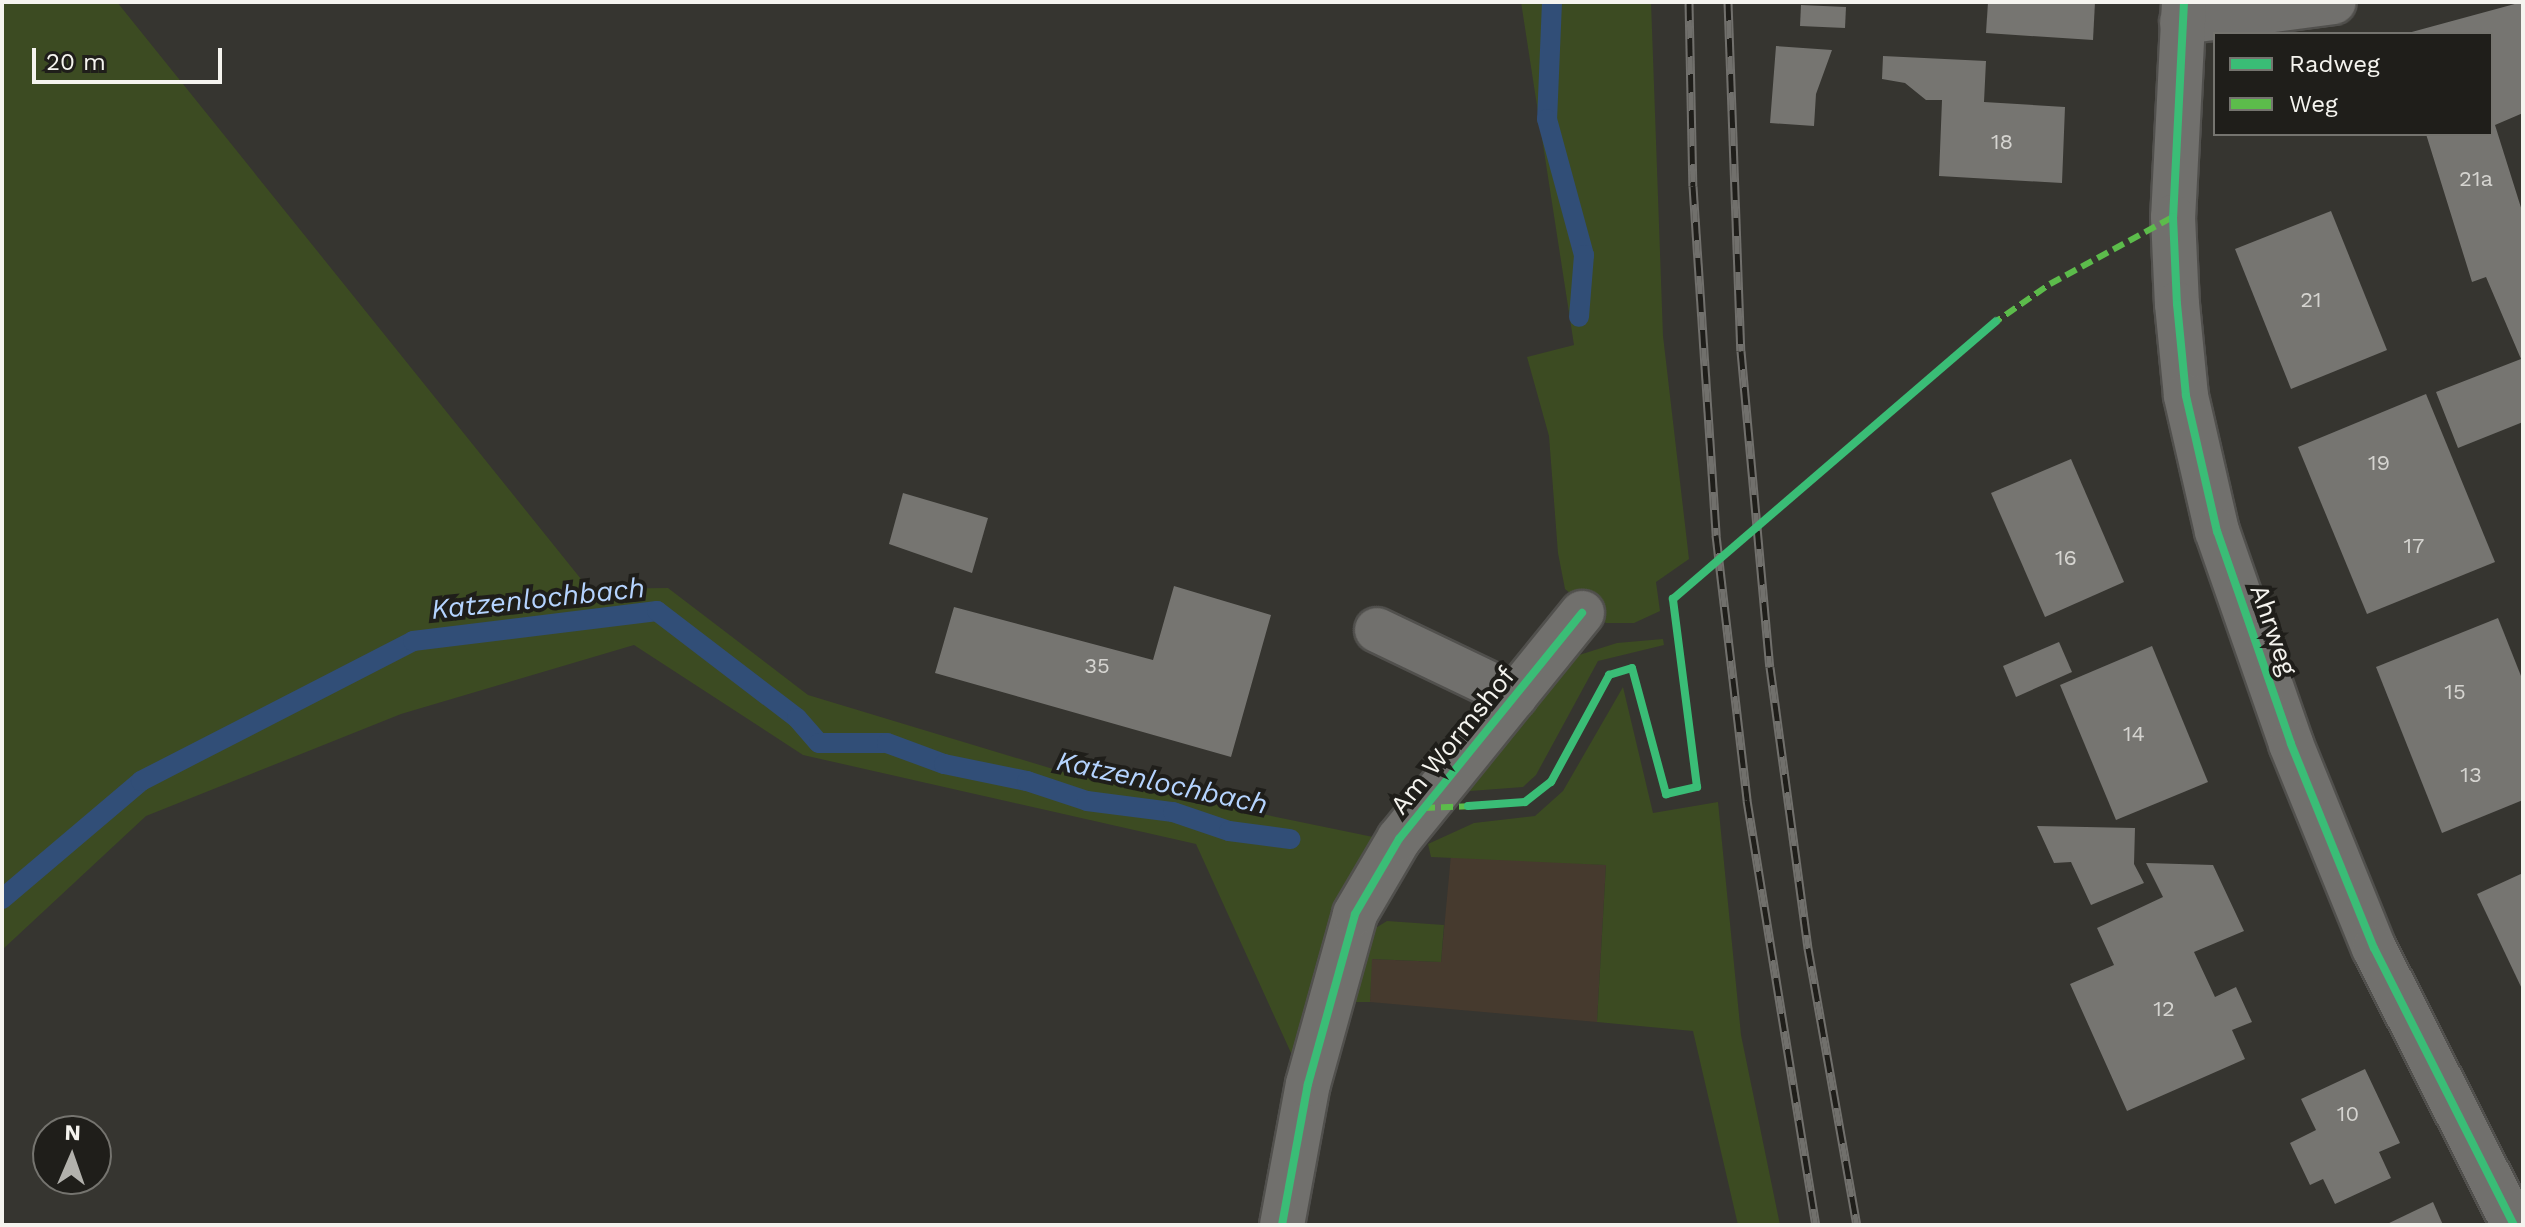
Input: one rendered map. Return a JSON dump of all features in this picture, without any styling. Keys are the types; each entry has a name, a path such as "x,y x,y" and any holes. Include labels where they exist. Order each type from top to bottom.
{"street":[{"path":"2183,12 2334,2"},
{"name":"Ahrweg","path":"2183,12 2173,217 2177,304 2186,396 2217,531 2291,744 2374,948 2514,1225"},
{"name":"Am Wormshof","path":"1282,1225 1308,1084 1355,914 1399,839 1582,613"},
{"name":"Am Wormshof","path":"1377,630 1515,696"}],"shaded area":[{"path":"1451,855 1606,865 1597,1022 1370,1002 1371,959 1441,962"}],"green space":[{"path":"2,2 117,2 589,589 668,588 808,695 1073,775 1378,838 1334,913 1292,1055 1196,844 803,755 634,645 401,714 146,816 2,950"},
{"path":"1521,2 1651,2 1663,336 1689,559 1656,582 1660,611 1634,623 1606,623 1565,589 1558,553 1549,436 1527,357 1574,345"},
{"path":"1663,639 1664,645 1598,661 1536,775 1523,787 1470,791 1470,784 1576,656 1617,643"},
{"path":"1623,687 1653,813 1718,802 1741,1035 1780,1225 1738,1225 1693,1031 1597,1022 1606,865 1431,857 1428,844 1474,823 1535,816 1563,791"},
{"path":"1387,921 1444,925 1441,962 1372,959 1370,1002 1346,1002 1369,932"}],"building":[{"path":"1988,2 2095,2 2093,40 1986,33"},
{"path":"2522,2 2523,113 2495,125 2523,214 2523,422 2458,448 2436,392 2521,359 2486,277 2472,282 2427,136 2493,136 2493,32 2412,32"},
{"path":"1801,5 1846,7 1845,28 1800,26"},
{"path":"1776,46 1832,50 1816,94 1814,126 1770,123"},
{"path":"1883,56 1986,61 1984,102 2065,107 2062,183 1939,176 1942,100 1926,100 1905,83 1882,79"},
{"path":"2331,211 2387,350 2291,389 2235,249"},
{"path":"2426,394 2495,562 2367,614 2298,447"},
{"path":"2071,459 2124,582 2045,617 1991,493"},
{"path":"903,493 988,518 972,573 889,544"},
{"path":"1174,586 1271,615 1231,757 935,673 954,607 1153,660"},
{"path":"2498,618 2523,681 2523,800 2442,833 2376,667"},
{"path":"2059,642 2072,672 2016,697 2003,666"},
{"path":"2152,646 2208,782 2116,820 2060,685"},
{"path":"2037,826 2135,828 2134,864 2144,883 2091,905 2071,862 2054,863"},
{"path":"2146,863 2213,865 2244,931 2194,952 2215,997 2236,987 2252,1022 2232,1030 2245,1059 2127,1111 2070,984 2114,965 2097,928 2163,897"},
{"path":"2523,873 2523,991 2477,894"},
{"path":"2365,1069 2400,1143 2379,1152 2391,1178 2335,1204 2323,1179 2310,1185 2290,1143 2316,1130 2301,1099"},
{"path":"2433,1202 2443,1225 2385,1225"}],"waterway":[{"name":"Katzenlochbach","path":"1552,2 1547,119 1584,255 1579,317"},
{"name":"Katzenlochbach","path":"2,899 141,781 413,641 657,611 797,718 819,743 887,743 944,764 1027,781 1087,801 1173,812 1229,831 1290,839"}],"railway":[{"path":"1689,2 1693,186 1716,535 1747,800 1816,1225"},
{"path":"1728,2 1741,351 1770,667 1808,948 1857,1225"}],"marked path":[{"path":"1991,325 2050,284 2173,217"},
{"path":"1423,808 1475,806"}],"cycle path":[{"path":"2184,2 2173,217 2177,304 2186,396 2217,531 2291,744 2374,948 2514,1225"},
{"path":"1468,806 1525,802 1551,782 1609,675 1632,668 1666,794 1697,787 1673,599 1996,321"},
{"path":"1282,1225 1308,1084 1355,914 1399,839 1582,613"}]}
